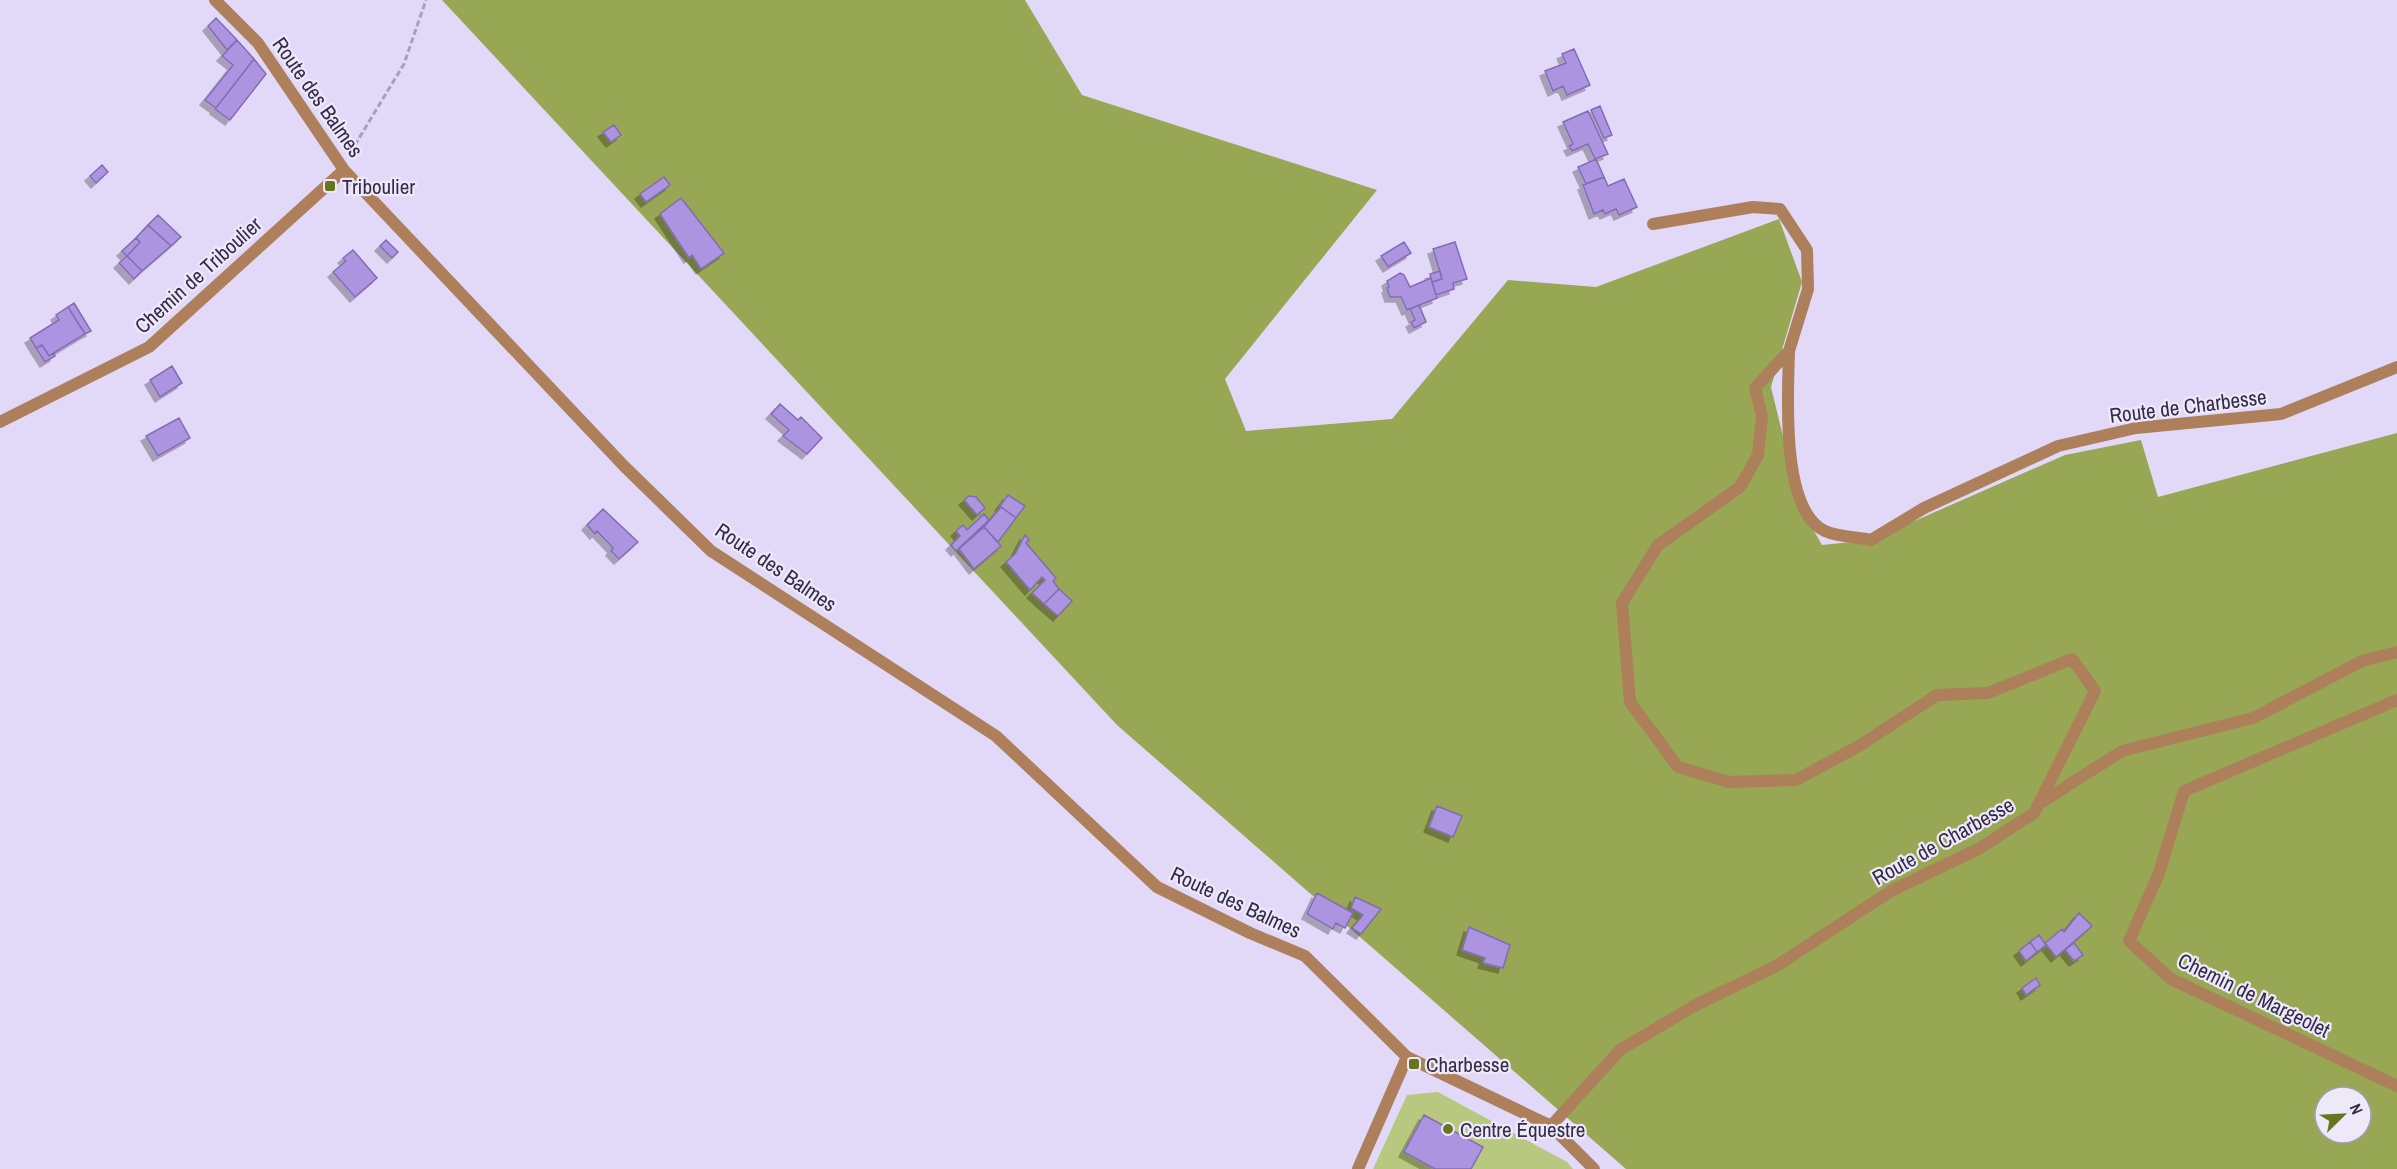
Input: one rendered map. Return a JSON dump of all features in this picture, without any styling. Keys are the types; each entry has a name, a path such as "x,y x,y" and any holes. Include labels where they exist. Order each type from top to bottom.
{"street":[{"name":"Route des Balmes","path":"215,0 258,43 344,170 624,466 711,551 996,736 1157,887 1250,933 1305,956 1407,1057 1551,1126 1594,1169"},
{"name":"Chemin de Triboulier","path":"0,422 149,347 344,170"},
{"path":"1653,224 1753,207 1780,209 1807,249 1808,289 1789,351"},
{"name":"Route de Charbesse","path":"1789,351 1790,459 1800,506 1824,531 1871,540 1924,508 2058,446 2136,428 2281,414 2397,368"},
{"name":"Route de Charbesse","path":"1551,1126 1620,1050 1694,1006 1778,965 1891,891 1980,848 2034,813 2095,692 2072,659 1988,693 1937,695 1859,746 1796,780 1729,782 1678,767 1630,702 1622,603 1658,545 1740,487 1758,455 1762,416 1755,388 1789,351"},
{"path":"2040,803 2122,752 2253,718 2362,661 2397,652"},
{"name":"Chemin de Margeolet","path":"2397,700 2184,791 2159,873 2129,941 2171,979 2397,1086"},
{"path":"1358,1169 1407,1057"}],"path":[{"path":"348,156 404,64 426,0"}],"green space":[{"path":"442,0 1025,0 1082,95 1377,190 1225,379 1246,431 1392,419 1508,280 1596,287 1779,219 1802,282 1771,387 1800,506 1822,545 1871,540 2065,455 2141,440 2158,497 2397,433 2397,1169 1626,1169 1117,725"},
{"name":"Centre Équestre","path":"1438,1092 1567,1162 1573,1169 1373,1169 1407,1095"}],"building":[{"path":"216,18 237,40 227,50 208,26"},
{"path":"237,40 254,59 216,108 205,100 233,65 222,56"},
{"path":"1574,49 1590,85 1567,95 1563,86 1553,91 1545,71 1566,63 1562,54"},
{"path":"254,59 266,74 230,120 215,109"},
{"path":"1600,106 1612,135 1604,138 1591,110"},
{"path":"1588,111 1608,154 1595,159 1588,144 1572,151 1569,146 1573,144 1563,122"},
{"path":"614,125 621,135 611,142 603,132"},
{"path":"1596,159 1604,177 1586,184 1578,167"},
{"path":"102,165 108,172 96,183 90,176"},
{"path":"664,177 670,185 646,202 640,194"},
{"path":"1604,177 1608,186 1624,179 1637,207 1619,215 1616,209 1605,214 1603,210 1594,214 1583,185"},
{"path":"681,198 724,253 701,269 692,255 689,258 660,214"},
{"path":"158,215 181,237 171,246 148,225"},
{"path":"148,225 171,246 142,271 127,256 140,242 136,238"},
{"path":"136,238 140,242 127,256 122,251"},
{"path":"386,240 398,252 392,258 380,246"},
{"path":"1404,242 1411,253 1388,267 1381,256"},
{"path":"1455,242 1467,279 1453,283 1454,289 1436,295 1432,282 1442,279 1433,249"},
{"path":"353,250 377,278 355,297 333,272 346,261 343,258"},
{"path":"127,256 142,271 134,279 119,263"},
{"path":"1440,271 1442,279 1432,282 1430,274"},
{"path":"1400,273 1404,275 1410,287 1431,278 1437,298 1407,310 1401,297 1390,297 1387,288 1389,287 1387,281"},
{"path":"74,303 91,331 85,334 68,307"},
{"path":"1419,305 1426,322 1414,328 1411,322 1415,320 1410,309"},
{"path":"68,307 85,334 49,356 42,345 36,348 30,338 59,320 56,315"},
{"path":"42,345 49,356 54,353 55,356 45,362 36,348"},
{"path":"172,366 182,383 160,397 150,380"},
{"path":"780,404 798,420 801,417 822,438 807,454 783,436 789,430 771,414"},
{"path":"179,418 190,438 158,456 146,436"},
{"path":"1008,495 1025,506 1016,518 1000,506"},
{"path":"969,496 976,497 985,508 977,515 964,500"},
{"path":"1001,507 1016,518 998,542 984,527"},
{"path":"603,509 638,542 619,559 611,551 613,548 597,531 595,534 587,525"},
{"path":"984,514 989,520 956,551 951,545 960,536 956,531 963,525 967,530"},
{"path":"984,527 1001,546 974,569 959,549"},
{"path":"1025,535 1029,540 1026,543 1056,578 1053,581 1059,589 1044,604 1032,593 1045,580 1042,577 1030,590 1006,562 1015,554"},
{"path":"1059,589 1072,601 1058,616 1044,604"},
{"path":"1437,806 1462,816 1453,837 1429,827"},
{"path":"1317,893 1353,913 1345,928 1336,923 1333,929 1307,914"},
{"path":"1355,897 1381,909 1361,934 1352,928 1363,915 1351,908"},
{"path":"2079,913 2092,926 2056,957 2045,943 2062,929 2064,932"},
{"path":"1469,927 1510,945 1503,968 1483,963 1485,958 1462,950"},
{"path":"2039,935 2046,945 2037,952 2030,942"},
{"path":"2030,942 2037,952 2026,961 2019,951"},
{"path":"2074,943 2083,955 2074,961 2065,950"},
{"path":"2036,978 2040,985 2026,995 2022,988"},
{"path":"1424,1115 1483,1147 1471,1169 1435,1169 1404,1152"}],"place":[{"name":"Triboulier","path":"330,186"},
{"name":"Charbesse","path":"1414,1064"},
{"name":"Centre Équestre","path":"1448,1129"}]}
